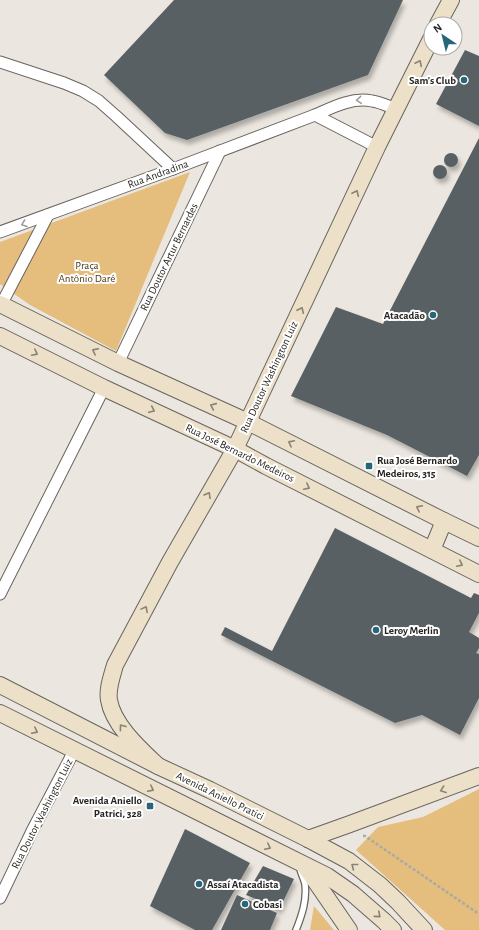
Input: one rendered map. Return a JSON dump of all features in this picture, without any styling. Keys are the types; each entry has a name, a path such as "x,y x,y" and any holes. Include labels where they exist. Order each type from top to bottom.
{"main road":[{"path":"442,16 451,0"},
{"name":"Rua Doutor Washington Luiz","path":"158,766 121,727 112,711 109,700 109,692 115,664 170,562 235,449 377,147 423,55"},
{"path":"1,304 118,363 248,422 479,538"},
{"name":"Rua José Bernardo Medeiros","path":"0,336 104,388 235,449 479,574"},
{"path":"432,550 444,521"},
{"name":"Avenida Aniello Pratici","path":"0,685 349,861 380,885 424,930"},
{"path":"0,713 327,876 353,894 393,930"},
{"path":"308,839 479,776"},
{"path":"300,863 349,930"}],"street":[{"path":"0,62 83,91 116,116 173,169"},
{"name":"Rua Andradina","path":"0,232 173,169 351,101 374,101 396,109"},
{"path":"315,115 377,147"},
{"name":"Rua Doutor Artur Bernardes","path":"118,363 220,150"},
{"path":"1,304 48,215"},
{"path":"0,594 104,388"},
{"name":"Rua Doutor Washington Luiz","path":"0,898 32,831 74,751"}],"lane":[{"path":"296,930 302,916 305,898 300,863"}],"path":[{"path":"358,838 365,836 479,914"}],"green space":[{"name":"Praça Antônio Daré","path":"190,172 116,351 30,305 0,284 0,242"},
{"path":"479,789 479,930 445,930 356,850 378,827 423,817"},
{"path":"314,906 334,930 310,930"}],"building":[{"path":"174,0 403,0 368,75 187,140 165,133 104,75"},
{"name":"Sam's Club","path":"465,50 479,56 479,126 436,104"},
{"name":"Atacadão","path":"479,138 479,455 467,476 387,435 291,396 336,307 383,324"},
{"path":"451,153 456,155 458,160 456,165 451,167 446,165 444,160 446,155"},
{"path":"440,165 445,167 447,172 445,177 440,179 435,177 433,172 435,167"},
{"name":"Leroy Merlin","path":"335,528 471,598 474,593 479,595 479,613 469,632 479,638 479,648 476,653 479,654 479,698 460,735 422,715 395,723 221,635 225,627 272,651"},
{"name":"Assaí Atacadista","path":"185,829 250,863 212,930 195,930 150,906"},
{"path":"263,866 294,879 279,910 246,895"},
{"name":"Cobasi","path":"237,895 277,913 270,930 221,930"}],"place":[{"name":"Sam's Club","path":"464,80"},
{"name":"Atacadão","path":"433,315"},
{"name":"Rua José Bernardo Medeiros, 315","path":"369,466"},
{"name":"Leroy Merlin","path":"376,630"},
{"name":"Avenida Aniello Patrici, 328","path":"150,806"},
{"name":"Assaí Atacadista","path":"199,884"},
{"name":"Cobasi","path":"245,904"}]}
